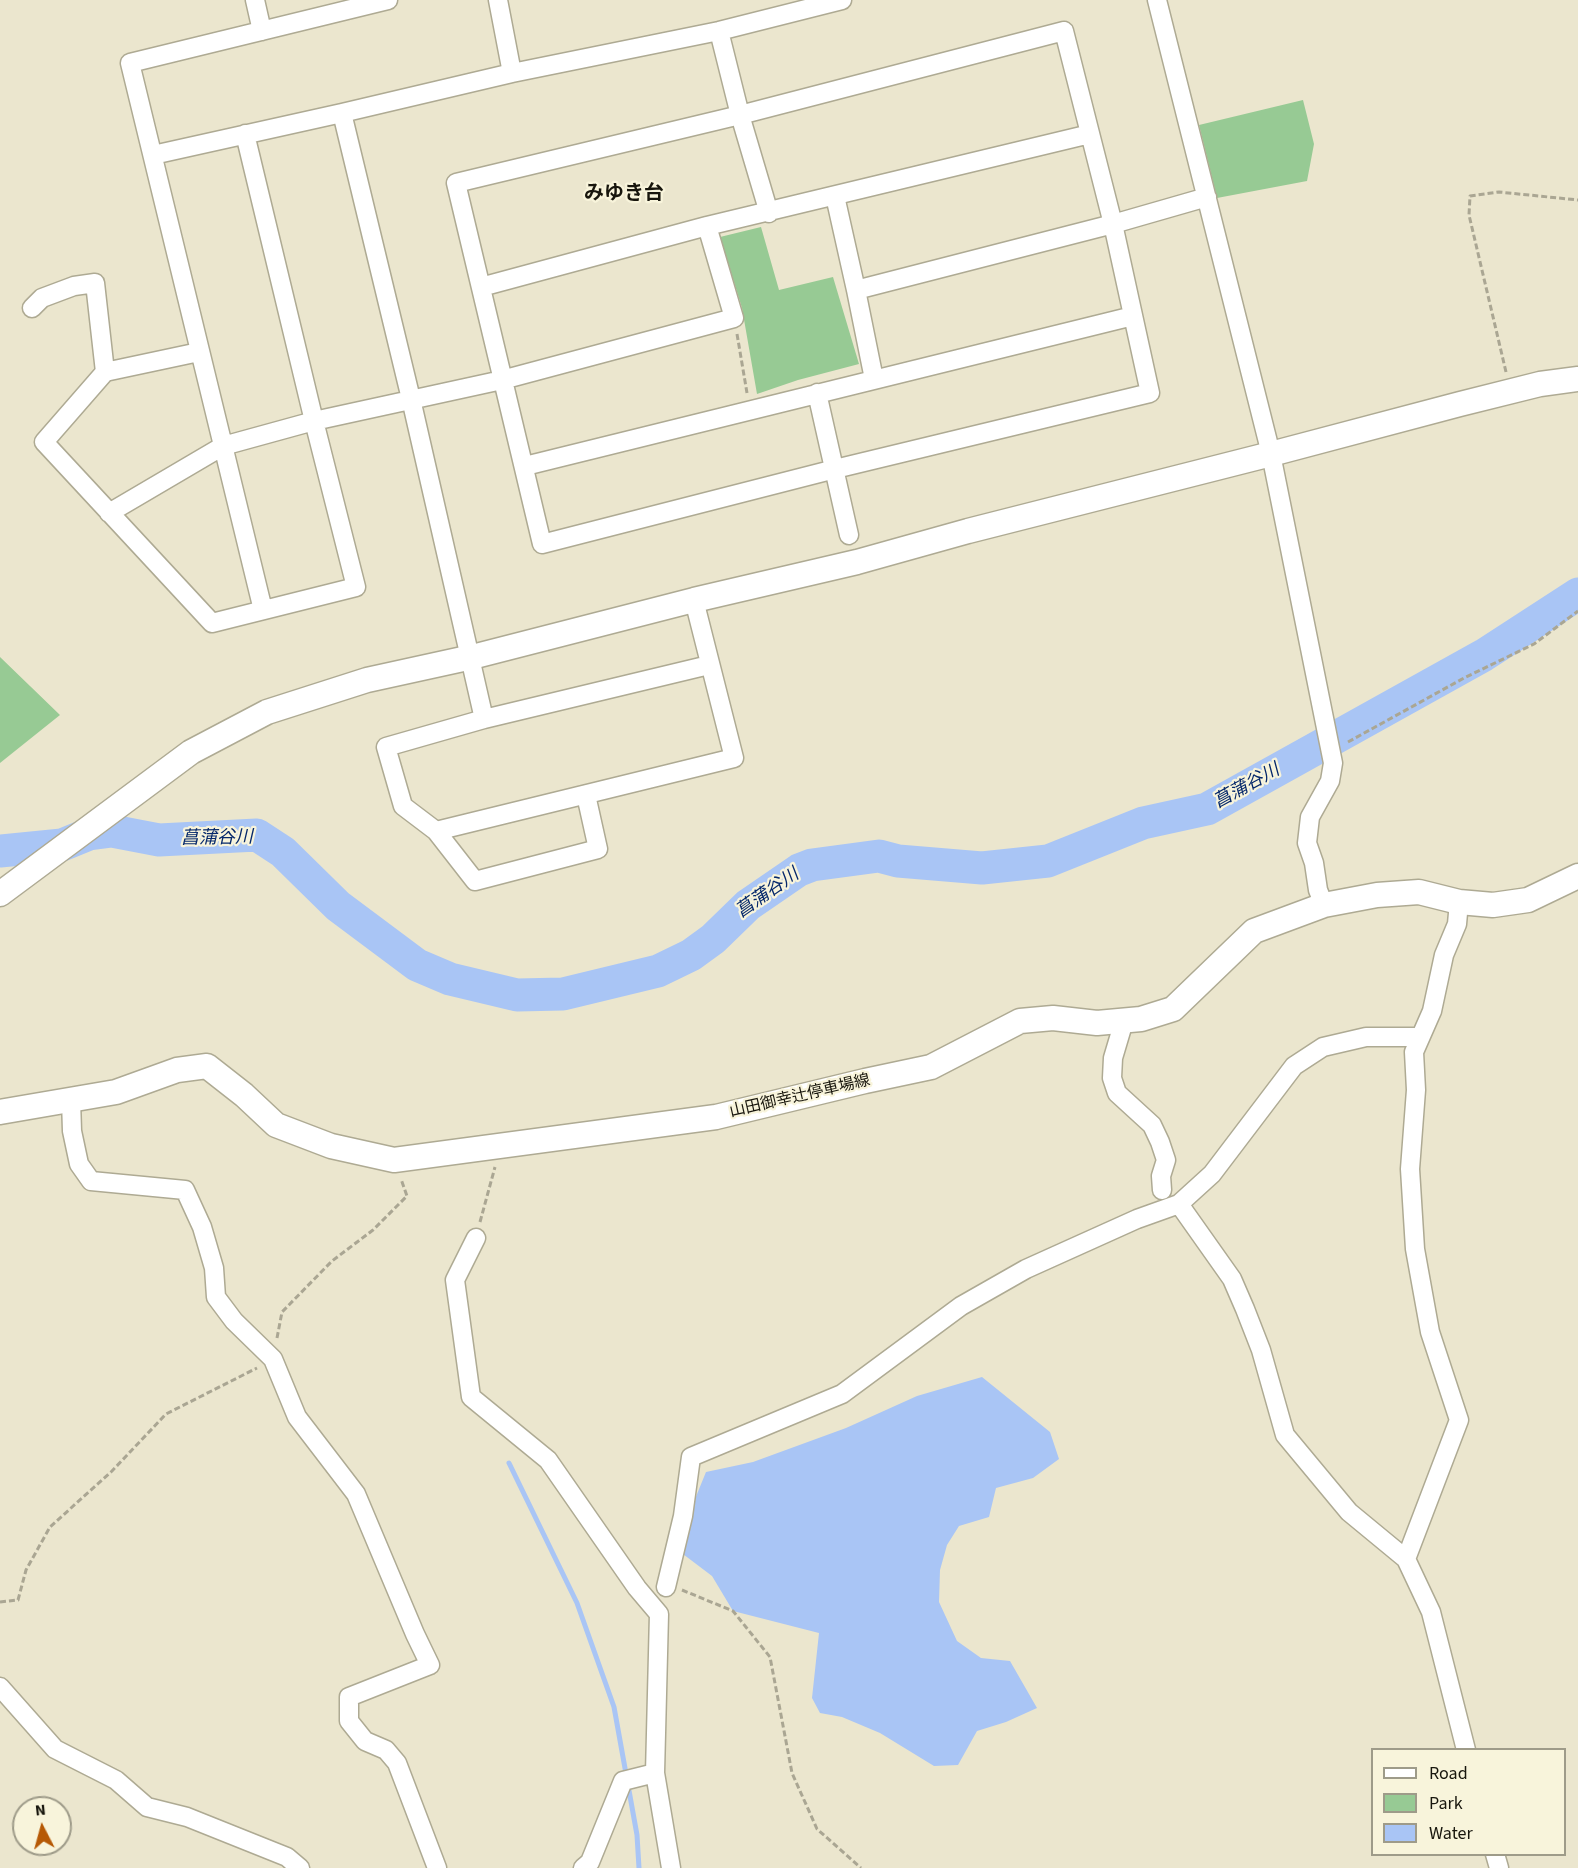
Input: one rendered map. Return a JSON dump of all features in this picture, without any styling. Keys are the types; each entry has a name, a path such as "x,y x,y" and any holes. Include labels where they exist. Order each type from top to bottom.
{"street":[{"path":"255,0 262,31"},
{"path":"263,610 130,63 388,0"},
{"path":"498,0 512,74"},
{"path":"153,155 512,74 719,31 842,0"},
{"path":"1157,0 1271,454 1333,763 1330,781 1310,817 1307,843 1314,863 1318,890 1324,905"},
{"path":"719,31 740,116 769,213"},
{"path":"1064,31 1113,224 1150,393 835,469 542,544 456,183 740,116 1064,31"},
{"path":"342,114 411,399 484,719"},
{"path":"199,352 105,372 44,442 212,623 356,587 245,134"},
{"path":"481,287 707,226 769,213 1090,134"},
{"path":"835,196 874,379"},
{"path":"856,290 1113,224 1207,197"},
{"path":"109,513 223,446 314,421 502,380 734,318 707,226"},
{"path":"32,308 42,298 74,286 95,284 105,372"},
{"path":"525,466 1133,315"},
{"path":"0,894 191,752 267,712 367,680 471,657 694,600 857,562 968,531 1510,391 1578,379"},
{"path":"817,393 849,535"},
{"path":"436,831 734,758 694,600"},
{"path":"586,795 598,849 475,881 436,831 404,806 386,747 484,719 709,665"},
{"name":"山田御幸辻停車場線","path":"0,1112 116,1092 177,1070 207,1066 244,1095 276,1125 331,1146 394,1160 716,1117 865,1081 931,1068 1020,1021 1053,1018 1097,1023 1124,1021 1141,1019 1173,1009 1254,931 1324,905 1377,895 1419,892 1459,902 1493,905 1528,900 1578,876"},
{"path":"1406,1559 1459,1420 1430,1332 1415,1249 1410,1169 1416,1090 1414,1052 1432,1011 1444,955 1457,924 1459,902"},
{"path":"1124,1021 1113,1058 1112,1077 1117,1093 1152,1125 1160,1142 1166,1160 1161,1176 1162,1190"},
{"path":"666,1587 683,1516 691,1457 842,1394 979,1295 1036,1264 1179,1203 1212,1173 1294,1066 1323,1047 1366,1037 1419,1037"},
{"path":"71,1100 72,1131 79,1164 91,1181 185,1190 202,1227 214,1268 216,1297 234,1321 273,1359 297,1418 356,1494 430,1665 349,1696 349,1721 365,1741 386,1750 397,1762 437,1868"},
{"path":"1179,1203 1232,1279 1261,1350 1285,1435 1349,1512 1406,1559 1431,1612 1466,1748"},
{"path":"476,1238 455,1280 471,1397 548,1460 637,1588 659,1614 655,1773 671,1868"},
{"path":"0,1687 55,1749 116,1780 147,1807 187,1817 287,1857 300,1868"},
{"path":"583,1868 590,1862 623,1781 655,1773"}],"path":[{"path":"1510,391 1469,215 1470,196 1499,192 1578,200"},
{"path":"734,318 750,410"},
{"path":"1344,744 1464,678 1534,644 1578,611"},
{"path":"476,1238 501,1145"},
{"path":"0,1602 18,1600 26,1570 50,1527 112,1471 166,1414 273,1359 282,1312 332,1261 372,1230 406,1196 394,1160"},
{"path":"666,1587 691,1592 733,1611 770,1657 792,1773 817,1830 861,1868"}],"green space":[{"path":"1303,100 1314,144 1307,181 1217,198 1199,125"},
{"path":"761,227 779,290 833,277 859,364 798,380 757,394 742,308 720,237"},
{"path":"0,657 60,715 0,763"}],"water":[{"path":"982,1377 1050,1432 1059,1459 1033,1478 996,1488 989,1517 959,1526 947,1545 940,1570 939,1602 957,1641 981,1658 1010,1661 1037,1708 1006,1722 977,1731 958,1765 934,1766 880,1733 842,1717 820,1713 812,1698 819,1633 733,1611 712,1576 675,1548 706,1472 753,1462 846,1428 917,1396"}],"waterway":[{"name":"菖蒲谷川","path":"0,851 62,845 89,834 112,831 159,840 257,835 283,852 338,906 417,965 450,979 517,995 563,994 658,971 691,955 713,939 748,905 799,870 812,865 879,856 898,861 982,868 1048,861 1143,823 1207,809 1484,655 1578,594"},
{"path":"509,1463 577,1603 614,1707 637,1835 639,1868"}],"district":[{"name":"みゆき台","path":"624,195"}]}
